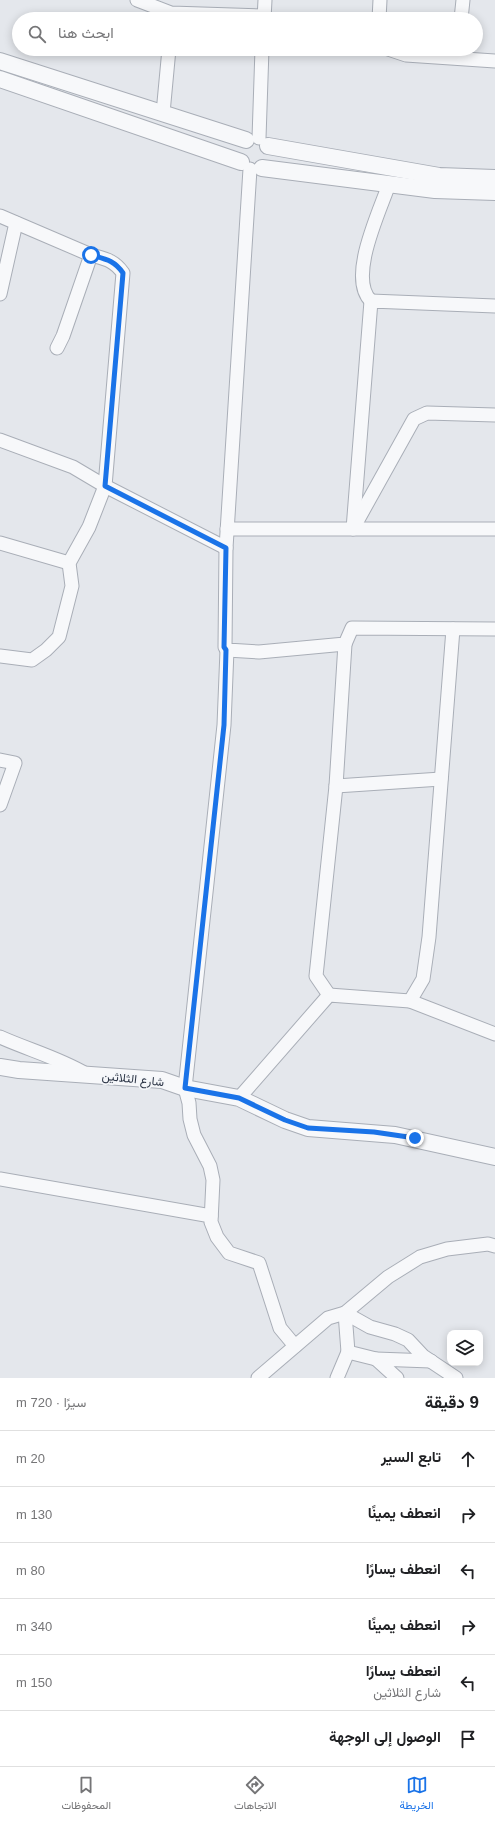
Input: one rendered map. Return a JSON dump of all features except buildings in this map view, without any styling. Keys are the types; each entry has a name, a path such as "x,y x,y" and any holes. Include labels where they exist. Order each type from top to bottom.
{"street":[{"path":"137,0 162,12"},
{"path":"168,0 170,12"},
{"path":"264,12 265,0"},
{"path":"379,12 380,0"},
{"path":"462,12 463,0"},
{"path":"163,113 168,56"},
{"path":"251,166 270,158 258,141 262,56"},
{"path":"468,56 495,61"},
{"path":"0,61 163,113 258,141 439,176 474,184 495,192"},
{"path":"0,79 251,166 435,190 474,184 495,178"},
{"path":"251,166 238,156 239,150 242,144 258,141"},
{"path":"251,166 226,548 224,725 185,1088 194,1135 210,1166 213,1180 211,1222 217,1237 229,1253 259,1263 280,1328 295,1346"},
{"path":"389,184 364,256 363,287 365,296 371,301 495,306"},
{"path":"0,216 91,255 110,260 118,266 123,273 105,486 89,527 69,563 72,586 59,637 46,650 32,660 0,656"},
{"path":"0,294 16,223"},
{"path":"57,348 63,336 91,255"},
{"path":"353,529 371,301"},
{"path":"353,529 414,419 427,413 495,415"},
{"path":"0,440 73,467 105,486 226,548"},
{"path":"227,529 495,529"},
{"path":"0,543 69,563"},
{"path":"329,995 316,976 336,786 345,644 352,628 495,630"},
{"path":"410,1002 423,979 429,937 453,629"},
{"path":"226,650 259,652 345,644"},
{"path":"0,760 14,763 0,805"},
{"path":"336,786 442,779"},
{"path":"329,995 410,1002 495,1034"},
{"path":"239,1098 329,995"},
{"path":"0,1037 69,1064 87,1075"},
{"name":"شارع الثلاثين","path":"0,1067 19,1070 162,1080 185,1088 239,1098 285,1120 308,1128 395,1135 495,1157"},
{"path":"0,1179 211,1216"},
{"path":"258,1378 328,1318 345,1313 388,1277 420,1257 447,1249 488,1244 495,1246"},
{"path":"337,1378 348,1352 345,1313"},
{"path":"345,1313 370,1327 395,1334 408,1340 431,1361 456,1378"},
{"path":"348,1352 376,1359 431,1361"},
{"path":"376,1359 397,1378"}],"route":[{"path":"91,255 110,260 118,266 123,273 105,486 226,548 224,725 185,1088 239,1098 285,1120 308,1128 374,1132 415,1138"}]}
